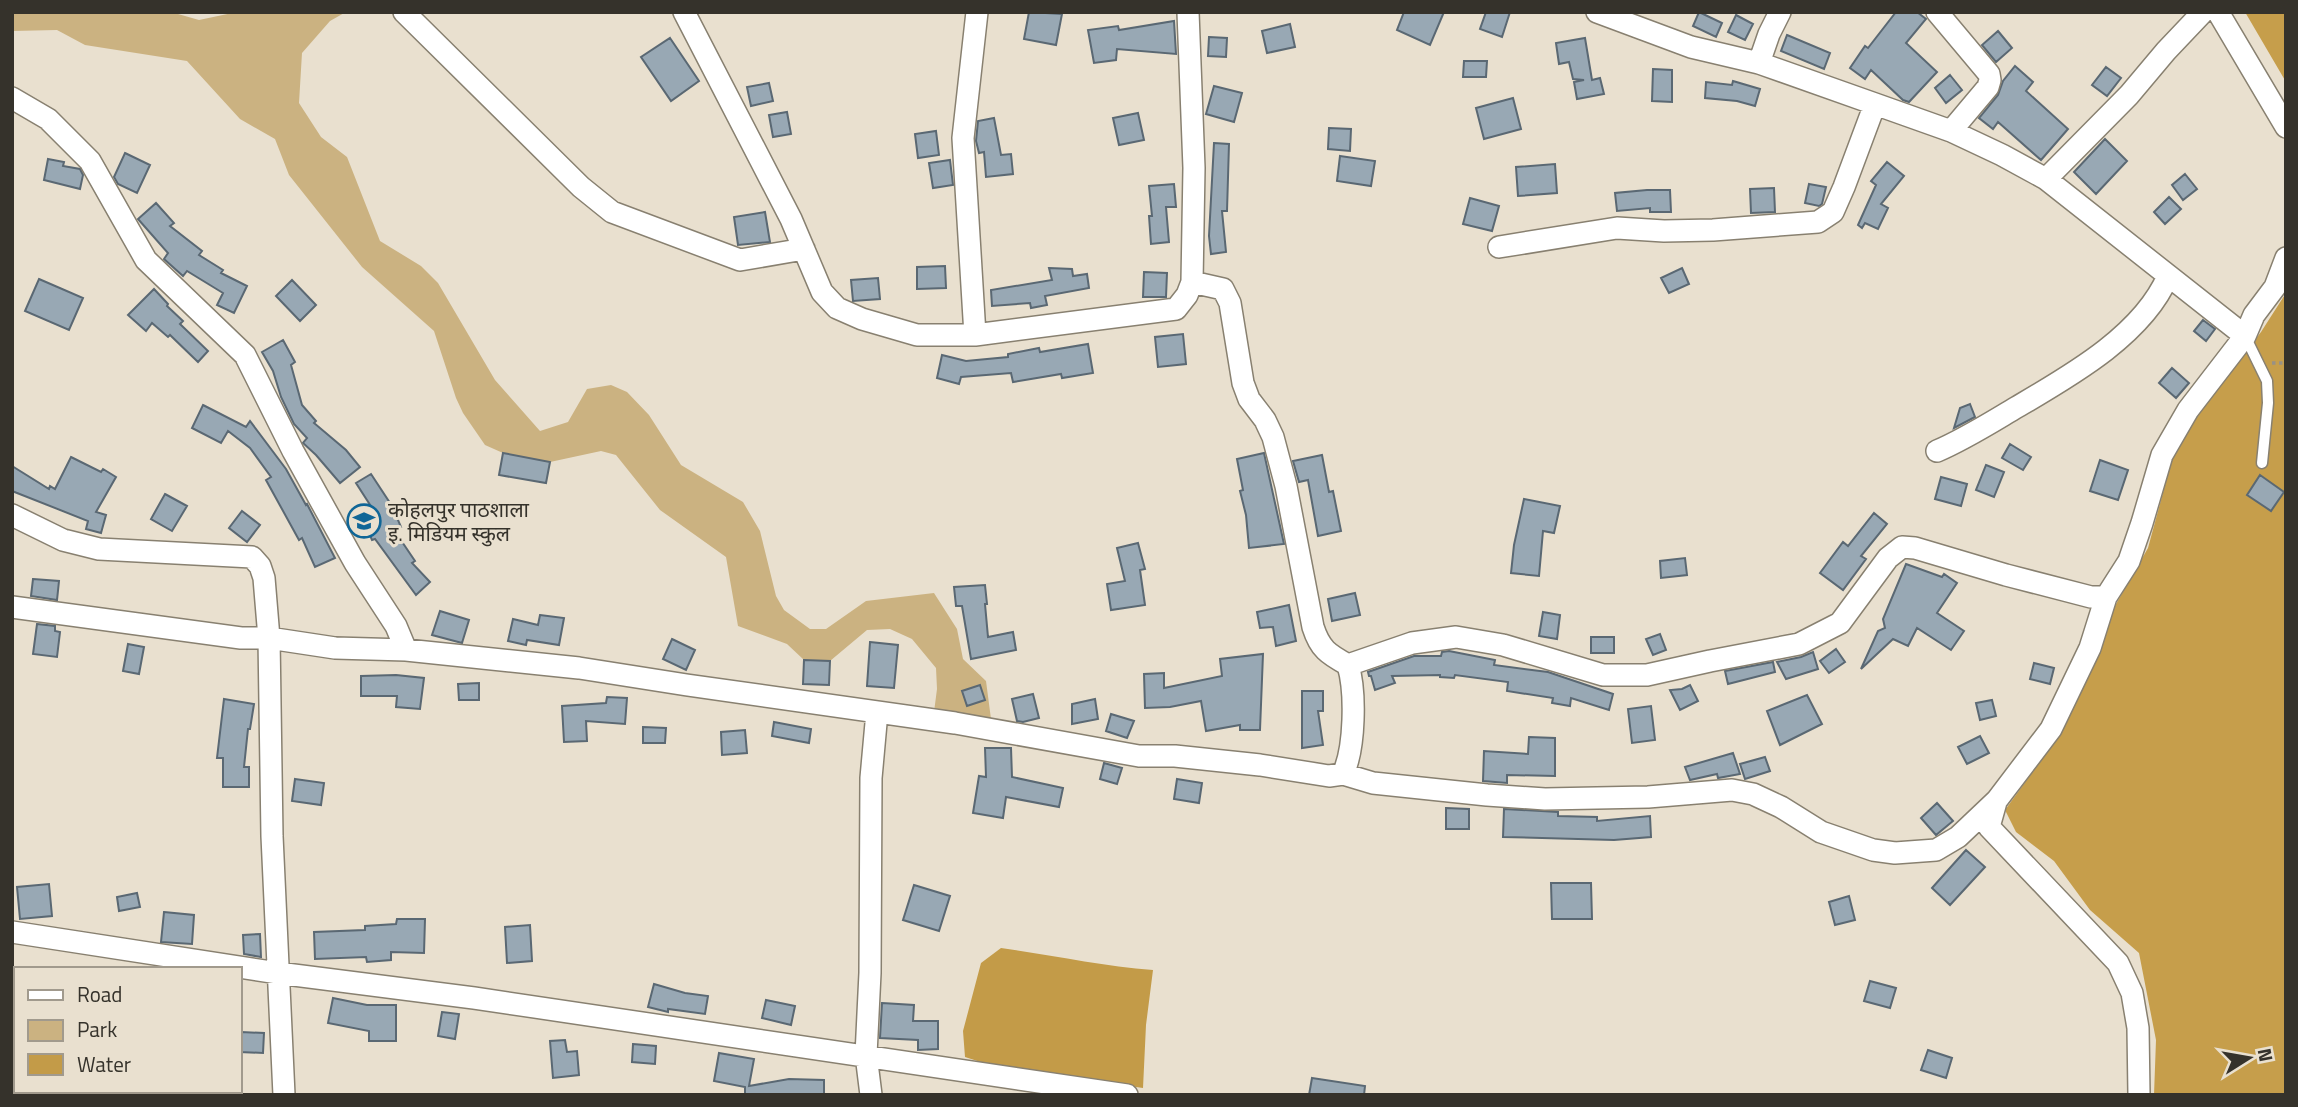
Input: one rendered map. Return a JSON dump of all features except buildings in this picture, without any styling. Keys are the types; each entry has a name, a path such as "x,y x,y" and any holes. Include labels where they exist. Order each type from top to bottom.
{"street":[{"path":"404,12 580,187 612,212 740,260 804,249"},
{"path":"684,12 754,146 822,292 838,308 862,319 917,335 975,335 1177,309 1192,282 1194,168 1188,12"},
{"path":"975,335 962,138 977,12"},
{"path":"1597,12 1691,47 1759,63 1951,131 2046,179 2245,336"},
{"path":"1759,63 1780,12"},
{"path":"1937,12 1989,74 1990,80 1988,87 1951,131"},
{"path":"2046,179 2129,95 2203,12"},
{"path":"2218,12 2286,127"},
{"path":"12,98 48,119 90,161 146,260 245,355 293,451 355,563 396,626 406,650"},
{"path":"1499,247 1618,228 1713,230 1818,222 1833,212 1875,104"},
{"path":"12,607 241,638 269,638 335,648 406,650 579,668 955,723 1139,756 1175,756 1329,776 1343,774 1373,783 1545,799 1648,797 1732,790 1753,794 1781,807 1821,832 1873,850 1895,853 1936,850 1958,837 1997,800 2051,729 2091,648 2106,597 2129,561 2162,455 2188,410 2245,336 2254,315 2274,287 2286,258"},
{"path":"1937,452 1965,439 2081,369 2143,316 2161,293 2168,276"},
{"path":"1192,282 1223,289 1230,303 1243,383 1249,399 1265,420 1273,437 1286,486 1318,643 1328,654 1348,665 1351,676 1350,759 1343,774"},
{"path":"12,515 63,540 99,549 253,557 260,566 264,578 269,638 270,766 284,1095"},
{"path":"1348,665 1412,643 1455,637 1503,645 1603,675 1647,675 1799,644 1840,623 1888,558 1902,547 1915,548 2091,597 2106,597"},
{"path":"871,1095 866,1055 870,973 871,778 877,712"},
{"path":"1997,800 1989,827 2118,963 2132,993 2138,1028 2139,1095"},
{"path":"12,932 239,967"},
{"path":"242,967 474,998 1127,1095"}],"lane":[{"path":"2245,336 2267,381 2268,403 2262,463"}],"green space":[{"path":"12,12 171,12 199,20 237,12 346,12 330,21 302,53 299,103 321,137 347,157 380,241 421,266 438,283 495,380 540,431 568,422 587,389 611,385 627,392 649,415 681,465 743,502 760,531 776,596 784,610 810,629 826,629 866,601 934,593 957,629 963,659 986,681 991,719 934,712 936,668 912,639 890,629 867,630 830,661 804,660 787,644 738,626 726,557 660,510 616,455 601,451 550,462 503,453 485,445 456,398 434,331 362,267 289,175 275,139 240,119 187,61 85,45 57,30 12,31"}],"shaded area":[{"path":"2245,12 2286,12 2286,82"},
{"path":"2286,293 2286,1095 2154,1095 2156,1040 2139,953 2090,910 2054,861 2016,832 2005,810 2053,744 2112,611 2148,548 2177,441 2261,332"}],"water":[{"path":"1001,948 1153,970 1146,1025 1143,1088 996,1067 965,1057 963,1031 981,963"}],"place":[{"name":"कोहलपुर पाठशाला इ. मिडियम स्कुल","path":"364,521"}]}
